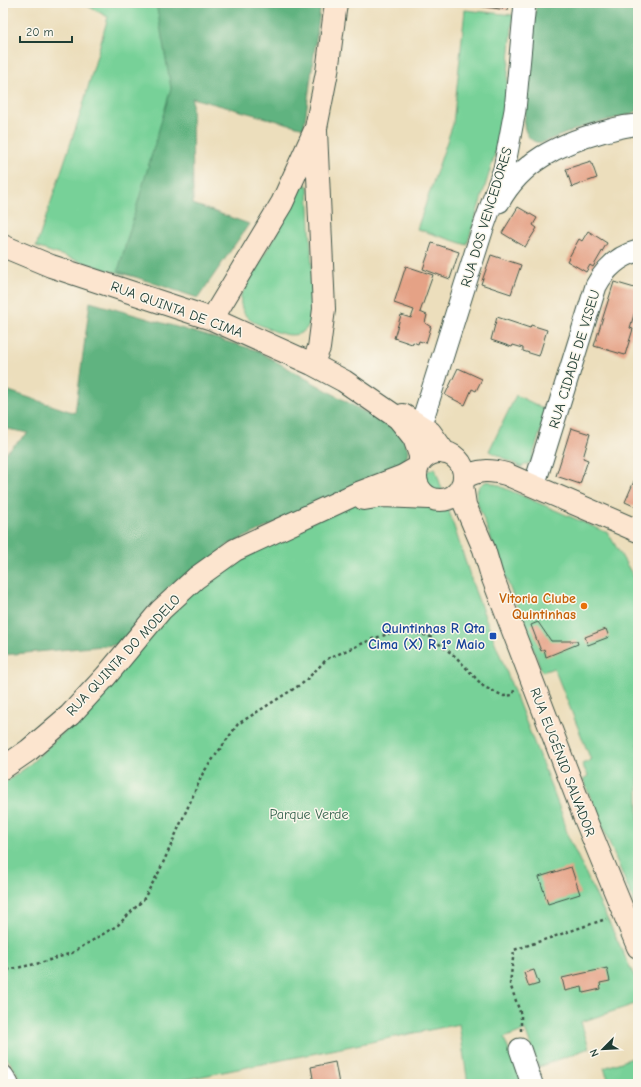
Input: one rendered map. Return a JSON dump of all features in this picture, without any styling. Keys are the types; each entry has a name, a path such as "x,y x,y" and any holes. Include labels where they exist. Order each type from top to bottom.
{"street":[{"path":"212,319 282,203 316,128 327,72 336,3"},
{"name":"RUA DOS VENCEDORES","path":"421,425 482,231 504,169 515,110 525,3"},
{"path":"515,110 514,131 521,146 536,153 589,136 638,125"},
{"path":"312,364 319,348 324,309 316,128"},
{"path":"482,231 500,199 512,184 538,158 552,149"},
{"name":"RUA QUINTA DE CIMA","path":"3,246 51,266 212,319 312,364 344,381 387,409 409,430 418,447 418,465"},
{"name":"RUA CIDADE DE VISEU","path":"534,486 596,286 602,274 613,263 638,251"},
{"name":"RUA QUINTA DE CIMA","path":"387,409 399,413 421,425 430,432 448,454"},
{"path":"448,454 461,465 463,481 459,491 448,499 432,499 423,494 416,482 418,465 431,454 448,454 474,456 495,466 506,474"},
{"name":"RUA QUINTA DO MODELO","path":"3,768 29,750 70,714 106,676 161,610 196,578 235,550 377,485 403,476 418,465"},
{"path":"463,481 478,471 496,471 638,531"},
{"name":"RUA EUGÉNIO SALVADOR","path":"463,481 465,505 484,549 492,576 586,821 638,947"},
{"name":"RUA QUINTA DO MODELO","path":"332,506 383,496 432,499"},
{"name":"RUA EUGÉNIO SALVADOR","path":"432,499 465,532 492,576"},
{"path":"520,1049 532,1084"},
{"path":"3,1076 8,1084"}],"path":[{"path":"3,974 7,970 40,963 72,953 118,925 143,900 159,872 203,773 238,724 303,683 327,659 375,638 402,630 429,636 456,657 484,686 504,696 513,695 516,686 531,679"},
{"path":"520,1049 521,1015 510,984 514,950 624,913"}],"green space":[{"path":"82,3 200,3 176,287 107,270 36,247 81,112 108,17"},
{"path":"156,3 321,3 304,128 192,98 193,204 249,224 198,298 118,271 171,88"},
{"path":"536,3 638,3 638,110 632,114 585,126 544,142 536,142 530,138 526,132 524,124"},
{"path":"465,10 513,15 506,97 499,141 467,245 417,229 453,124"},
{"path":"305,184 308,186 314,309 307,327 302,332 289,335 274,331 255,323 248,318 242,308 241,295 288,213 301,185"},
{"path":"90,302 256,350 398,431 406,444 408,452 401,465 228,545 125,644 3,655 3,455 28,433 3,428 3,389 75,413"},
{"path":"516,395 547,410 531,462 521,467 489,451"},
{"name":"Parque Verde","path":"435,468 475,591 563,817 567,834 638,984 638,1003 581,1022 589,1048 539,1067 525,1030 504,1038 521,1081 505,1084 468,1084 459,1024 164,1084 21,1084 17,1073 3,1052 3,784 27,767 67,729 163,615 241,553"},
{"path":"488,481 608,533 638,584 638,912 583,779 588,776 582,764 591,760 554,668 542,672 477,502 479,487"},
{"path":"638,1056 638,1084 610,1084 604,1068"}],"building":[{"path":"478,3 509,3 508,10 477,6"},
{"path":"591,161 597,178 572,187 566,169"},
{"path":"518,207 537,218 533,225 537,228 525,247 502,233"},
{"path":"588,231 607,243 593,267 590,265 586,272 567,261 579,239 582,241"},
{"path":"432,243 459,252 450,279 423,269"},
{"path":"491,255 521,265 511,294 481,284"},
{"path":"406,266 433,275 420,312 427,315 425,323 431,327 426,343 419,341 418,344 413,342 412,344 394,338 401,315 411,318 414,310 394,303"},
{"path":"614,282 638,289 638,301 630,328 633,329 625,355 594,346"},
{"path":"497,317 530,328 531,325 547,330 539,356 523,351 523,348 513,345 512,347 491,340"},
{"path":"458,368 482,379 476,391 472,389 465,405 445,395"},
{"path":"571,428 590,434 583,458 588,460 580,484 556,476"},
{"path":"638,472 638,508 625,502"},
{"path":"538,622 551,641 577,641 578,644 546,657 544,649 541,651 531,625"},
{"path":"606,629 609,637 588,645 585,637"},
{"path":"571,867 580,894 548,904 539,877"},
{"path":"607,968 610,981 600,983 601,989 583,993 582,987 565,991 562,978"},
{"path":"534,970 539,984 529,987 524,973"},
{"path":"335,1062 339,1084 314,1084 311,1067"}],"place":[{"name":"Vitoria Clube Quintinhas","path":"584,606"},
{"name":"Quintinhas R Qta Cima (X) R 1º Maio","path":"493,636"}]}
